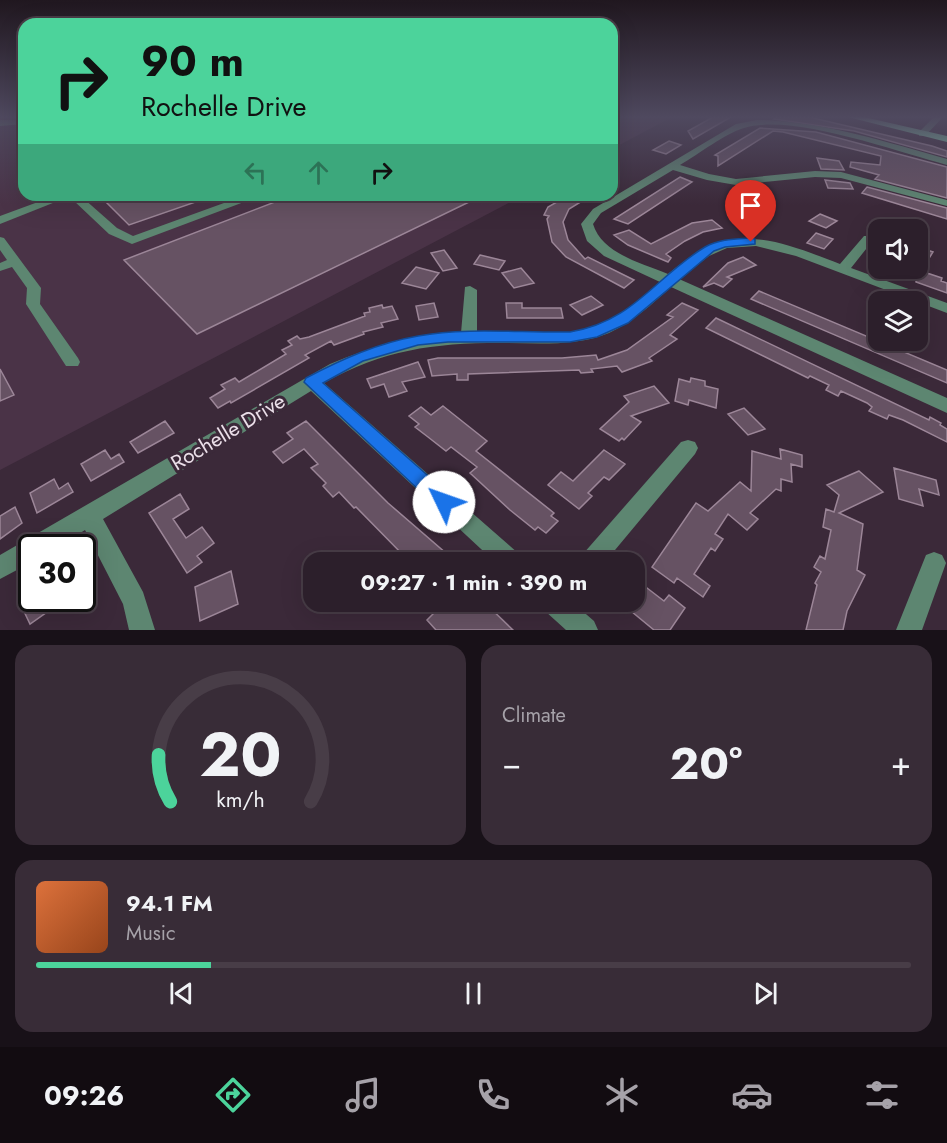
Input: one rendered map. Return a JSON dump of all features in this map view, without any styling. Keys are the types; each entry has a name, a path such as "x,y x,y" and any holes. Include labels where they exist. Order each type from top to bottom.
{"street":[{"path":"618,198 705,146"},
{"path":"886,146 947,162"},
{"path":"672,166 707,177 736,182 815,174 841,175 947,203"},
{"path":"0,220 56,201"},
{"path":"73,201 113,231 132,240 240,201"},
{"path":"614,201 597,211 588,220 589,234 609,253 947,406"},
{"path":"843,269 868,239"},
{"path":"0,241 34,288 33,304 72,363"},
{"name":"Rochelle Drive","path":"57,534 358,357 394,346 442,338 558,338 592,333 623,320 716,246 732,242 782,247 947,308"},
{"path":"0,267 15,262"},
{"path":"469,338 470,290"},
{"path":"312,382 500,552"},
{"path":"600,552 688,448"},
{"path":"89,515 134,601 142,630"},
{"name":"Rochelle Drive","path":"0,568 18,557"},
{"path":"909,630 934,563"},
{"path":"566,612 585,630"}],"shaded area":[{"path":"0,146 18,146 18,201 513,201 0,470"}],"building":[{"path":"659,146 679,146 666,154 653,150"},
{"path":"729,146 749,146 718,166 718,156 715,155"},
{"path":"842,146 870,146 947,167 947,198 875,179 879,175 850,167 851,162 880,165 881,156"},
{"path":"909,146 933,146 947,151 947,157"},
{"path":"817,158 839,161 844,170 821,169"},
{"path":"680,177 692,182 628,224 614,219"},
{"path":"825,180 850,183 853,189 828,188"},
{"path":"867,187 947,208 947,219 862,193"},
{"path":"105,201 198,201 129,225"},
{"path":"277,201 462,201 467,203 197,334 124,260"},
{"path":"558,201 582,201 569,209 563,222 568,240 585,259 588,257 634,280 624,288 566,257 552,242 547,219 549,216 544,215 548,207"},
{"path":"820,214 837,221 826,228 809,221"},
{"path":"712,220 722,228 703,232 685,241 666,254 671,258 668,262 628,245 614,235 629,230 651,244 692,223"},
{"path":"816,233 833,239 824,249 807,243"},
{"path":"444,250 457,268 443,271 431,253"},
{"path":"928,250 933,252 928,260"},
{"path":"480,255 505,261 499,270 474,264"},
{"path":"743,257 756,265 727,277 732,279 723,287 714,283 703,287 728,263"},
{"path":"416,267 439,273 426,289 402,283"},
{"path":"521,268 534,283 514,288 502,273"},
{"path":"928,273 942,278 941,281 947,283 947,293 916,282 916,279 928,279"},
{"path":"759,291 868,337 868,349 751,299"},
{"path":"591,296 603,305 582,315 570,305"},
{"path":"434,303 438,317 419,320 416,306"},
{"path":"506,303 522,303 522,308 561,308 563,318 507,318"},
{"path":"682,303 698,310 670,335 677,339 649,358 652,361 622,372 617,366 591,369 593,372 581,373 579,370 468,374 468,380 457,380 457,374 432,376 428,360 438,358 562,358 596,355 598,360 627,350 673,317 667,315"},
{"path":"382,305 383,308 392,306 398,319 381,323 383,327 363,332 364,334 334,345 331,341 305,355 309,358 231,403 230,401 218,408 210,398 225,389 221,385 235,378 239,382 286,354 282,350 292,345 288,341 297,336 300,339 309,337 365,316 364,313 370,312 369,308"},
{"path":"716,318 929,420 930,417 947,429 947,442 903,420 889,415 887,419 869,411 872,407 867,403 841,391 838,396 826,390 829,385 810,376 808,378 706,328"},
{"path":"872,351 902,351 947,370 947,383"},
{"path":"418,362 425,377 402,382 407,391 389,397 384,384 371,388 367,379"},
{"path":"0,369 14,395 0,401"},
{"path":"691,378 705,381 705,386 718,389 716,408 689,400 688,405 675,401 679,379 690,382"},
{"path":"654,386 669,403 631,416 641,422 624,440 622,438 619,441 600,429 629,402 624,396"},
{"path":"443,406 487,441 476,451 554,513 551,516 558,521 546,533 538,527 535,530 510,510 470,473 477,467 451,447 446,451 415,427 419,424 409,416 421,407 431,415"},
{"path":"744,408 765,429 748,435 728,414"},
{"path":"165,421 174,433 138,453 130,442"},
{"path":"306,421 388,503 445,552 400,552 339,492 333,497 323,486 326,483 311,468 318,464 304,449 283,463 273,452 293,439 287,433"},
{"path":"780,449 802,455 802,467 791,464 792,482 781,479 781,491 776,489 750,513 758,519 747,530 728,514 715,534 723,539 715,551 711,548 694,574 710,586 703,597 677,578 674,583 652,567 696,503 708,511 740,482 751,491 752,451 781,459"},
{"path":"105,450 111,459 119,454 124,462 91,481 81,464"},
{"path":"604,450 625,464 609,480 604,477 588,493 592,496 579,509 548,485 561,472 573,481"},
{"path":"894,468 936,480 939,495 919,489 923,506 899,499"},
{"path":"859,471 883,492 839,513 863,524 857,570 865,575 847,611 843,630 806,630 817,585 815,583 821,572 814,567 820,556 825,559 831,530 823,527 826,509 834,512 839,495 827,485"},
{"path":"54,479 59,489 68,483 73,492 37,513 30,493"},
{"path":"180,494 189,509 173,519 186,538 202,527 214,543 197,556 202,562 187,573 149,513"},
{"path":"15,507 22,523 0,539 0,516"},
{"path":"231,571 238,604 200,621 195,587"},
{"path":"645,586 664,601 669,595 685,608 670,630 654,630 632,612 645,612"},
{"path":"24,612 47,612 30,624"},
{"path":"435,612 494,612 513,630 436,630 427,620"}],"route":[{"path":"444,502 312,382 358,357 418,341 442,338 570,337 611,327 623,320 710,249 732,242 751,242"}]}
